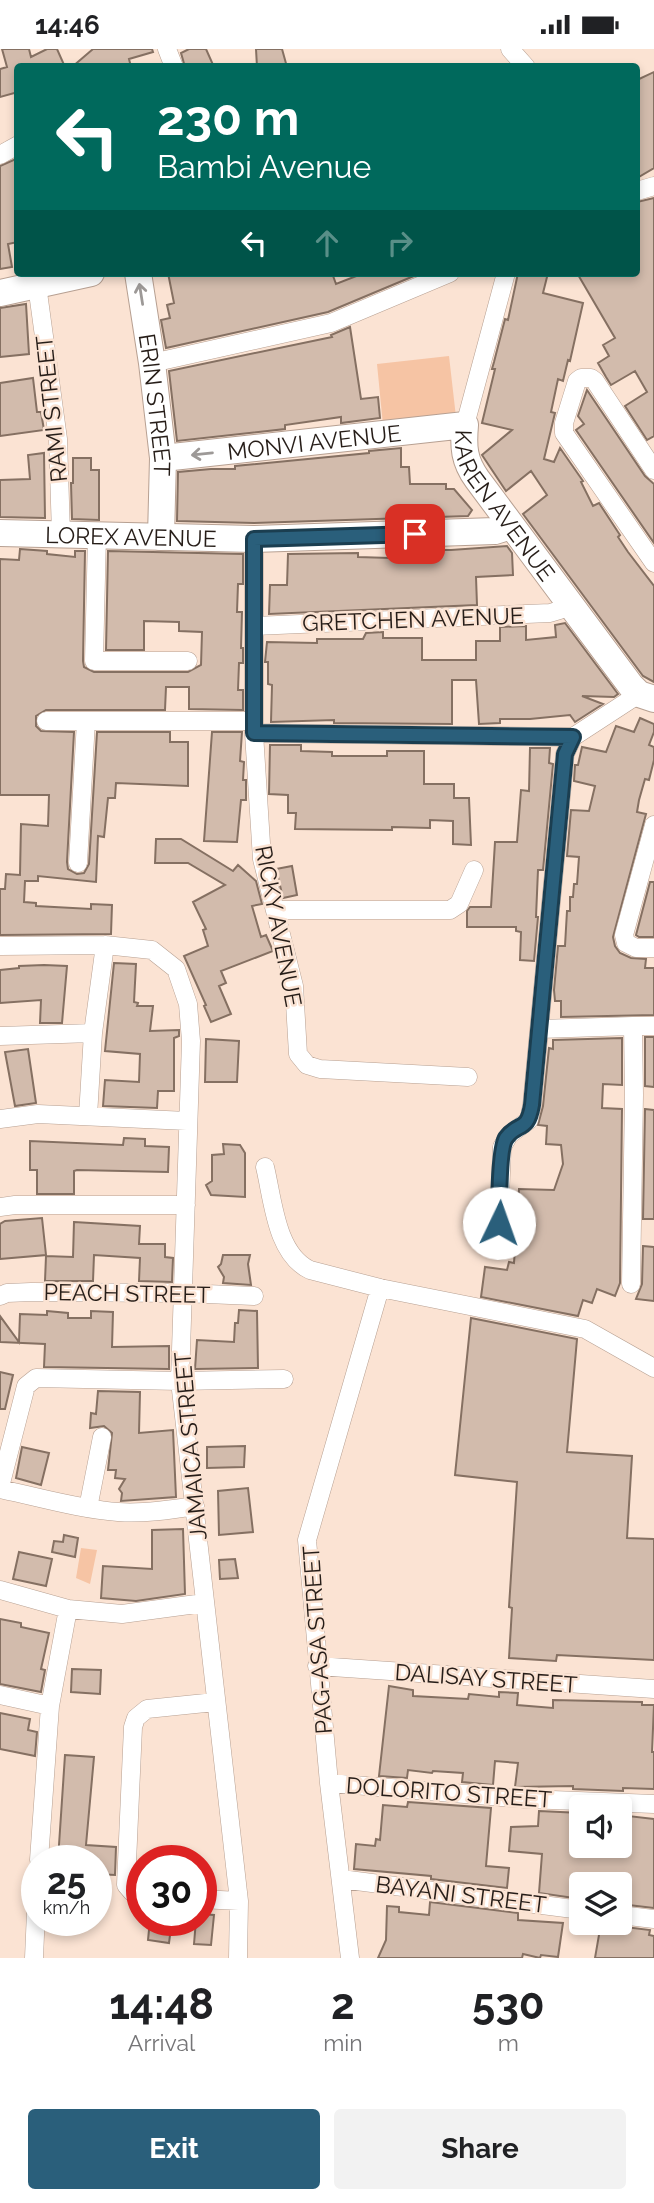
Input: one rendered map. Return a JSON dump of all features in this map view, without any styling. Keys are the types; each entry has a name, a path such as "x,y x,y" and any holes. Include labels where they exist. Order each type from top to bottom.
{"street":[{"path":"510,49 522,63"},
{"path":"0,293 73,277"},
{"name":"ERIN STREET","path":"139,277 163,458 161,537"},
{"path":"152,363 331,323 440,277"},
{"name":"KAREN AVENUE","path":"505,277 465,425 463,448 467,466 568,602 646,697"},
{"name":"RAMI STREET","path":"37,285 58,439 61,534"},
{"path":"654,470 595,381 591,378 580,378 567,413 564,433 654,563"},
{"name":"MONVI AVENUE","path":"163,458 465,425"},
{"name":"LOREX AVENUE","path":"0,533 254,539 495,531 511,526"},
{"path":"97,535 94,661 188,661"},
{"name":"RICKY AVENUE","path":"254,539 254,727 262,859 296,999 298,1055 307,1065 320,1069 468,1077"},
{"name":"GRETCHEN AVENUE","path":"255,626 550,613 560,610 568,602"},
{"path":"46,720 573,737 646,697"},
{"path":"78,863 86,721"},
{"path":"499,1223 502,1147 509,1135 529,1120 540,1030 565,754 573,737"},
{"path":"654,825 649,858 624,935 626,943 636,948 654,948"},
{"path":"276,910 450,910 459,904 474,870"},
{"path":"88,1116 93,1033 105,945"},
{"name":"JAMAICA STREET","path":"0,946 105,945 152,950 176,969 188,1004 191,1041 180,1381 239,1901 239,1958"},
{"path":"631,1284 633,1026"},
{"path":"540,1030 654,1026"},
{"path":"0,1036 93,1033"},
{"path":"0,1119 38,1114 187,1121"},
{"path":"265,1167 279,1227 288,1250 299,1265 380,1288 585,1329 654,1368"},
{"path":"0,1207 186,1205"},
{"name":"PAG-ASA STREET","path":"350,1958 317,1667 307,1540 380,1288"},
{"name":"PEACH STREET","path":"0,1296 6,1293 31,1292 254,1296"},
{"path":"195,1506 120,1513 0,1488 26,1386 30,1380 284,1379"},
{"path":"88,1508 102,1437"},
{"path":"0,1590 68,1609 122,1614 204,1603"},
{"path":"40,1845 50,1706 68,1609"},
{"name":"DALISAY STREET","path":"317,1667 654,1689"},
{"path":"0,1695 50,1706"},
{"path":"129,1845 133,1727 136,1718 147,1709 215,1702"},
{"name":"DOLORITO STREET","path":"329,1783 527,1799 654,1804"},
{"name":"BAYANI STREET","path":"341,1879 569,1908"},
{"path":"217,1900 239,1901"},
{"path":"632,1916 654,1919"},
{"path":"34,1958 35,1936"}],"shaded area":[{"path":"449,356 456,417 383,425 377,364"},
{"path":"81,1548 97,1550 90,1584 76,1578"}],"building":[{"path":"2,49 29,49 31,57 47,49 57,49 63,63 14,63 14,93 0,97 0,69 7,67"},
{"path":"93,49 152,49 153,52 129,59 130,63 77,63"},
{"path":"189,49 206,49 212,63 184,63 181,53"},
{"path":"256,49 282,49 286,63 257,63"},
{"path":"654,72 654,168 640,176 640,79"},
{"path":"14,160 14,243 8,244 12,267 0,269 0,166"},
{"path":"654,198 654,436 647,440 625,406 647,392 635,371 611,385 606,377 598,363 609,356 603,345 615,338 579,277 640,277 640,201"},
{"path":"169,277 333,277 336,284 354,277 411,277 328,312 166,348 161,320 170,318 167,305 174,303"},
{"path":"517,277 547,277 543,293 583,303 570,361 568,360 563,381 558,379 551,412 555,413 544,459 554,462 560,448 583,481 581,482 593,506 599,503 620,535 618,537 654,586 654,682 643,676 523,514 547,495 531,471 506,491 482,455 512,430 482,423 495,369 492,369 505,319 508,320"},
{"path":"26,304 29,354 0,357 0,308"},
{"path":"350,327 361,399 378,397 380,418 341,423 341,417 285,425 285,429 177,441 169,371 332,337 331,335"},
{"path":"33,378 37,412 41,412 44,430 0,436 0,383"},
{"path":"587,390 645,476 654,484 654,543 576,430 584,424 578,416"},
{"path":"401,448 401,467 409,467 410,484 446,484 446,489 454,489 472,510 468,516 254,523 177,521 178,472 235,469 235,466"},
{"path":"44,453 45,518 0,517 0,480 30,479 28,455"},
{"path":"73,458 91,458 91,470 99,470 99,520 72,519"},
{"path":"507,546 512,553 513,575 476,577 477,605 269,614 270,585 287,585 288,554 358,553 358,557 390,558 390,550"},
{"path":"20,549 75,557 75,551 85,551 83,661 84,667 94,672 188,672 201,665 202,632 179,631 179,622 144,621 144,650 106,650 108,551 243,554 243,584 238,584 237,612 242,612 243,663 239,663 238,690 243,690 243,710 189,709 189,687 166,687 165,710 46,710 36,716 36,726 41,731 74,732 67,862 68,869 77,874 84,873 89,864 97,732 170,732 170,742 188,742 188,786 116,783 115,798 108,798 104,837 98,836 96,882 38,876 38,881 25,881 24,902 36,903 36,906 91,909 91,904 112,905 111,934 0,935 0,889 5,889 6,874 20,875 21,824 48,826 49,795 0,795 0,559 19,560"},
{"path":"565,623 618,694 614,697 582,696 603,704 575,722 570,715 500,719 500,723 479,724 476,680 452,680 452,724 334,723 334,720 271,722 272,685 268,684 268,662 265,662 267,642 317,643 317,639 363,639 366,633 383,632 383,638 422,638 422,660 476,660 476,641 500,641 500,627 526,626 526,640 556,637 555,625"},
{"path":"640,718 654,724 649,745 654,747 654,760 649,780 645,779 639,800 637,812 646,814 613,937 620,953 631,958 646,959 645,968 654,968 654,1015 561,1017 561,1001 555,1001 554,990 558,946 565,946 567,911 570,911 574,884 577,884 579,857 567,856 571,810 589,811 595,786 574,781 575,765 578,765 582,747 606,752 616,726 634,732"},
{"path":"212,732 242,732 240,761 244,762 246,800 241,800 237,842 204,841"},
{"path":"270,745 301,745 301,751 332,752 332,756 387,756 387,751 424,751 424,784 454,784 454,798 469,798 471,845 453,844 453,821 430,820 430,828 392,827 392,830 295,829 296,813 288,813 288,795 269,794"},
{"path":"530,748 550,748 549,763 553,764 543,870 538,870 534,961 520,960 521,932 516,931 516,927 467,927 467,911 470,907 491,907 495,842 517,842 521,790 529,791"},
{"path":"156,839 181,839 233,871 238,865 256,881 262,904 252,906 261,937 266,935 273,951 221,971 226,983 219,986 231,1014 211,1022 184,956 208,946 203,930 206,929 193,902 225,885 188,863 155,863"},
{"path":"292,866 297,895 283,898 276,869"},
{"path":"650,882 654,882 654,937 639,937 636,935"},
{"path":"114,963 136,964 134,1002 138,1003 137,1006 153,1006 150,1031 179,1030 179,1036 174,1038 174,1091 158,1091 157,1108 103,1106 105,1080 139,1082 140,1054 105,1051"},
{"path":"44,965 67,966 62,1023 40,1023 41,1000 0,1003 0,970"},
{"path":"645,1037 654,1037 654,1087 645,1086"},
{"path":"622,1038 622,1085 603,1084 602,1108 622,1109 620,1283 615,1296 597,1289 592,1303 583,1300 578,1316 481,1297 485,1267 507,1270 509,1262 514,1263 519,1189 554,1190 563,1164 561,1145 546,1144 547,1126 538,1125 543,1106 549,1048 553,1049 553,1040"},
{"path":"206,1039 239,1041 237,1082 205,1082"},
{"path":"28,1049 36,1103 15,1106 5,1052"},
{"path":"645,1109 654,1110 654,1219 643,1219"},
{"path":"124,1138 145,1139 145,1146 169,1147 168,1172 77,1170 74,1171 74,1194 37,1194 37,1170 30,1170 30,1141 123,1145"},
{"path":"223,1144 240,1145 245,1153 245,1197 211,1195 206,1185 212,1181 212,1155 224,1154"},
{"path":"42,1218 46,1255 0,1259 0,1224 5,1221"},
{"path":"74,1222 140,1226 139,1244 165,1244 165,1257 173,1258 172,1282 139,1281 140,1258 94,1255 93,1281 45,1281 46,1256 73,1257"},
{"path":"643,1246 654,1247 654,1301 636,1299 642,1284"},
{"path":"223,1255 250,1255 248,1264 251,1285 223,1283 224,1277 218,1267"},
{"path":"239,1310 257,1311 258,1368 195,1369 197,1340 234,1342"},
{"path":"47,1311 68,1313 68,1318 91,1318 91,1311 113,1312 112,1347 169,1346 169,1369 44,1367 45,1344 0,1342 0,1316 19,1342 20,1314 47,1315"},
{"path":"471,1318 577,1339 567,1452 632,1456 627,1538 654,1539 654,1660 557,1655 556,1661 509,1658 512,1608 509,1607 517,1482 455,1475"},
{"path":"0,1372 13,1375 5,1409 0,1409"},
{"path":"98,1391 140,1392 139,1433 173,1430 176,1497 121,1501 122,1493 119,1489 125,1479 115,1478 116,1470 108,1470 112,1433 104,1426 90,1428 91,1413 96,1414"},
{"path":"245,1446 244,1467 207,1468 207,1447"},
{"path":"22,1447 49,1453 41,1485 16,1478"},
{"path":"248,1488 253,1532 219,1535 218,1491"},
{"path":"183,1529 185,1594 136,1601 101,1598 103,1566 152,1569 152,1530"},
{"path":"64,1535 78,1538 75,1557 52,1552 54,1541 63,1542"},
{"path":"19,1552 52,1559 46,1586 13,1579"},
{"path":"235,1559 238,1578 220,1579 219,1560"},
{"path":"0,1619 49,1633 41,1669 45,1670 41,1692 0,1684"},
{"path":"72,1669 101,1670 100,1694 71,1692"},
{"path":"389,1686 413,1690 413,1696 468,1699 469,1694 499,1697 499,1692 518,1693 517,1705 553,1708 553,1700 642,1702 642,1705 654,1705 654,1789 623,1788 623,1791 573,1789 573,1786 515,1787 518,1763 495,1761 493,1785 462,1782 463,1773 408,1770 407,1778 379,1776"},
{"path":"0,1713 30,1719 28,1730 37,1732 35,1756 0,1749"},
{"path":"65,1755 94,1757 86,1845 59,1845"},
{"path":"408,1802 491,1808 486,1866 509,1868 507,1888 431,1879 431,1876 354,1869 356,1844 375,1846 376,1839 380,1840 383,1805 407,1807"},
{"path":"539,1811 569,1812 569,1858 632,1858 632,1816 654,1819 654,1908 632,1905 632,1872 569,1872 569,1897 539,1893 542,1854 509,1851 511,1827 538,1826"},
{"path":"112,1847 116,1847 115,1875 112,1875"},
{"path":"430,1902 518,1913 518,1920 563,1923 558,1957 541,1955 540,1958 523,1954 522,1958 378,1958 386,1940 387,1906 399,1907 399,1912 429,1915"},
{"path":"632,1928 650,1930 649,1935 654,1936 654,1958 595,1958 599,1935 632,1935"},
{"path":"148,1936 170,1936 169,1943 148,1940"},
{"path":"195,1936 212,1936 211,1945 194,1944"}],"route":[{"path":"415,534 254,539 254,733 573,737 565,754 532,1105 529,1120 505,1139 502,1147 499,1223"}]}
